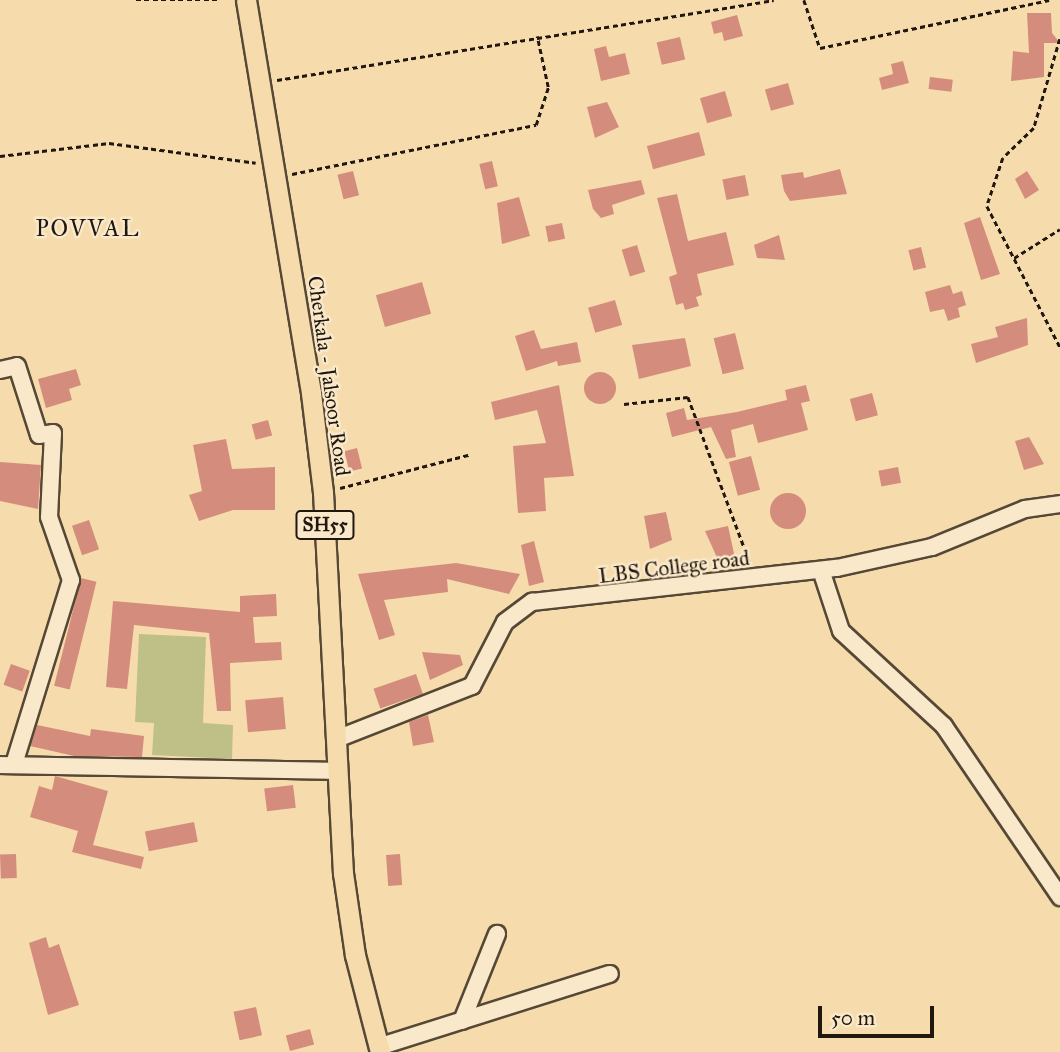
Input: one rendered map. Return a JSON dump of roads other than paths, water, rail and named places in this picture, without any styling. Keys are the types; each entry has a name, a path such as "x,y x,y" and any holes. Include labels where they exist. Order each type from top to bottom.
{"main road":[{"name":"Cherkala - Jalsoor Road","path":"246,0 323,492 339,738 335,771 355,955 379,1050"}],"street":[{"path":"0,370 17,366 38,435 53,433 49,517 71,580 7,764 335,771"},
{"name":"LBS College road","path":"339,738 472,686 505,622 532,602 821,570 932,547 1025,509 1060,505"},
{"path":"821,570 841,631 944,726 1060,897"},
{"path":"462,1021 497,934"},
{"path":"379,1050 610,974"}],"district":[{"name":"POVVAL","path":"88,228"}]}
